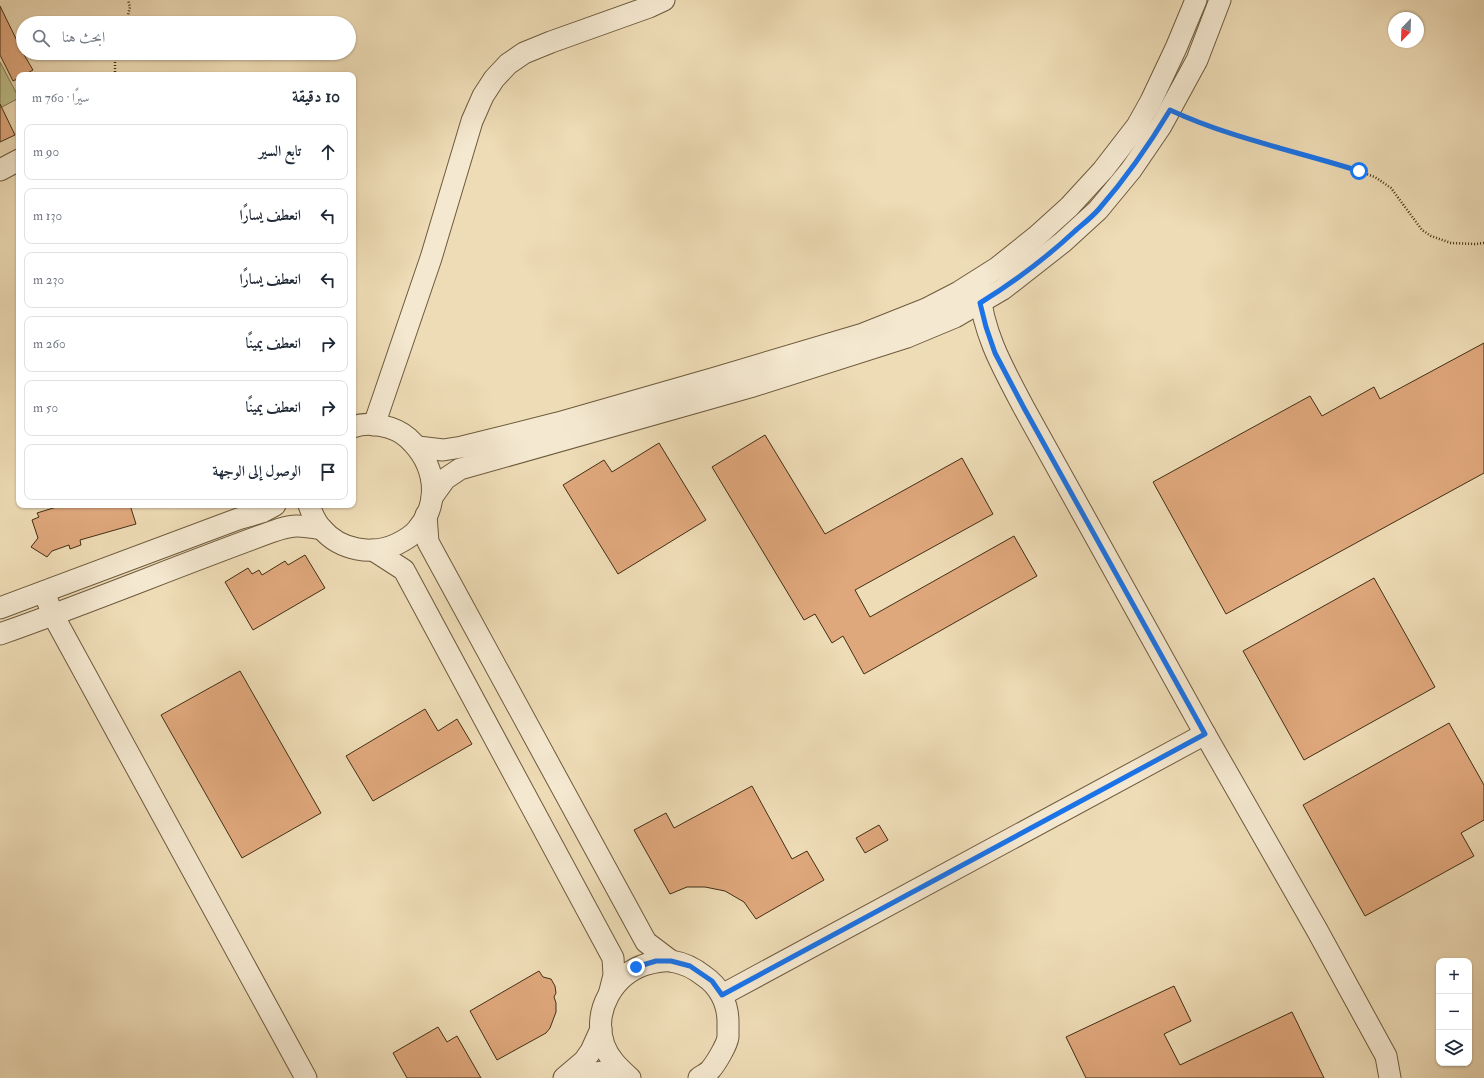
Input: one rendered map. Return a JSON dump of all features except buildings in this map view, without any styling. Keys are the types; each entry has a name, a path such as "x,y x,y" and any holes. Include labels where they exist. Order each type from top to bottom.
{"street":[{"path":"374,425 431,258 472,121 483,96 494,79 508,64 524,53 649,7 664,0"},
{"path":"418,447 443,450 462,447 558,423 715,378 862,334 926,309 978,280 997,268 1037,236 1069,207 1107,164 1137,126 1151,101 1176,48 1196,0"},
{"path":"310,508 313,517 322,529 336,542 354,549 373,550 389,547 404,540 416,531 445,479 460,470 750,387 907,337 955,317 1003,289 1063,242 1098,210 1131,170 1170,110 1197,60 1220,0"},
{"path":"0,170 16,162"},
{"path":"978,280 980,303 995,353 1205,734 1317,930 1386,1056 1390,1078"},
{"path":"356,427 374,425 391,428 405,436 418,447 427,462 432,480 429,506 428,542 646,942 671,961"},
{"path":"0,608 269,508"},
{"path":"0,634 289,526 299,525 322,529"},
{"path":"373,550 404,570 613,958 614,975 603,1009 601,1029 604,1045 614,1064 630,1078"},
{"path":"44,592 53,615 306,1078"},
{"path":"722,995 1205,734"},
{"path":"610,991 621,978 636,967 656,961 671,961 690,966 712,981 722,995 728,1012 728,1039 719,1070 710,1070 699,1078"},
{"path":"564,1078 584,1061 591,1051 601,1029"},
{"path":"578,1078 605,1071 630,1078"}],"path":[{"path":"128,0 130,7 128,16"},
{"path":"115,60 115,72"},
{"path":"1170,110 1193,121 1208,126 1329,161 1375,177 1391,188 1422,230 1431,236 1451,243 1484,243"}],"green space":[{"path":"0,62 16,92 16,100 0,108"}],"route":[{"path":"636,967 656,961 671,961 690,966 712,981 722,995 1205,734 995,353 980,303 1003,289 1028,270 1063,242 1098,210 1131,170 1170,110 1193,121 1359,171"}]}
